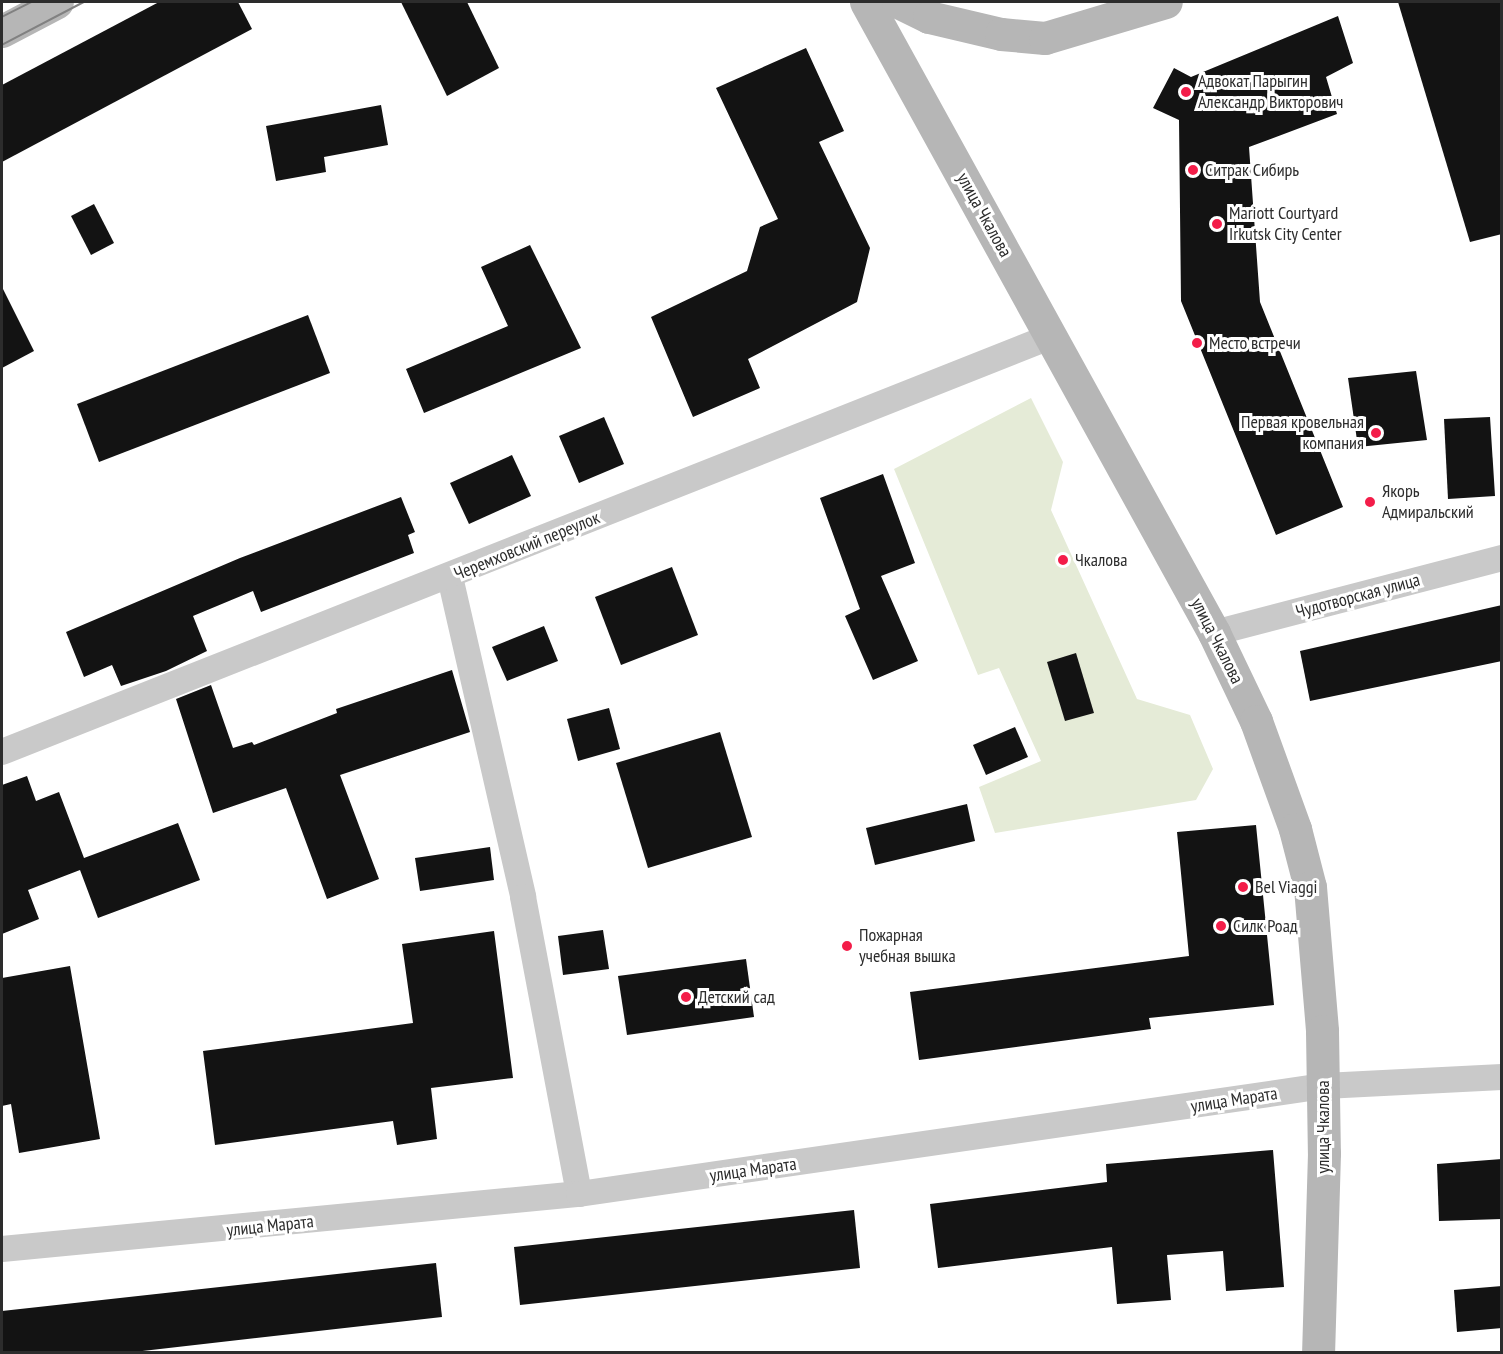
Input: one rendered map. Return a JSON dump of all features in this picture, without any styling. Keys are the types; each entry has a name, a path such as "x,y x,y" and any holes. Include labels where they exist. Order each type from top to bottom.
{"main road":[{"path":"2,31 57,2"},
{"name":"улица Чкалова","path":"866,2 1214,633 1256,722 1295,829 1310,887 1324,1086 1318,1353"},
{"path":"898,2 950,22 1001,34 1045,38 1166,2"}],"street":[{"name":"Черемховский переулок","path":"2,752 450,577 1052,336"},
{"name":"Чудотворская улица","path":"1214,633 1502,558"},
{"path":"450,577 523,897 579,1194"},
{"name":"улица Марата","path":"2,1249 579,1194 1324,1086 1502,1077"}],"green space":[{"path":"1031,398 1063,462 1051,510 1137,699 1190,715 1213,769 1196,800 995,833 979,787 1041,761 999,668 978,675 894,469"}],"building":[{"path":"159,2 238,2 252,29 2,162 2,85"},
{"path":"401,2 467,2 499,68 447,96"},
{"path":"1398,2 1502,2 1502,234 1470,242"},
{"name":"Mariott Courtyard Irkutsk City Center","path":"1338,16 1353,63 1326,77 1337,114 1249,147 1260,302 1343,507 1276,535 1181,301 1179,120 1153,108 1174,68 1191,77"},
{"path":"806,48 844,131 819,142 870,248 857,302 748,359 760,388 693,417 651,317 747,271 760,227 778,219 716,88"},
{"path":"381,105 388,145 324,157 326,172 276,181 266,126"},
{"path":"94,204 114,243 91,255 71,216"},
{"path":"530,245 581,348 424,413 406,369 508,326 481,267"},
{"path":"2,287 34,351 2,368"},
{"path":"308,315 330,373 99,462 77,404"},
{"path":"1416,371 1427,440 1358,447 1348,378"},
{"path":"604,417 624,464 579,483 559,436"},
{"path":"1490,417 1495,496 1448,499 1444,419"},
{"path":"512,455 531,496 469,524 450,483"},
{"path":"883,474 915,563 881,576 918,661 873,680 845,616 860,609 820,498"},
{"path":"401,497 415,532 408,535 414,553 261,612 253,591 193,616 207,651 166,671 121,686 112,665 84,677 66,632 240,558"},
{"path":"672,567 698,635 621,665 595,597"},
{"path":"1502,605 1502,661 1310,701 1300,651"},
{"path":"544,626 558,661 507,681 492,647"},
{"path":"1076,653 1094,713 1065,721 1047,662"},
{"path":"452,670 470,732 340,775 379,879 327,899 286,788 213,813 176,699 211,685 233,748 252,742 254,745 337,713 336,709"},
{"path":"609,708 620,749 578,761 567,719"},
{"path":"1015,727 1028,757 986,775 973,745"},
{"path":"720,732 752,837 648,868 616,763"},
{"path":"27,776 36,801 59,792 84,858 178,823 200,880 98,918 80,870 28,890 39,919 2,934 2,785"},
{"path":"967,804 975,841 875,865 866,828"},
{"path":"1256,825 1274,1005 1149,1018 1151,1029 919,1060 910,992 1189,956 1177,832"},
{"path":"490,847 494,880 420,891 415,858"},
{"path":"603,930 609,969 563,975 558,936"},
{"path":"494,931 513,1078 431,1088 437,1139 397,1145 393,1121 215,1145 203,1051 413,1023 402,944"},
{"name":"Детский сад","path":"746,959 754,1017 627,1035 618,976"},
{"path":"70,966 100,1139 19,1153 11,1104 2,1106 2,978"},
{"path":"1273,1150 1284,1287 1226,1291 1223,1251 1167,1255 1171,1300 1117,1304 1112,1247 938,1268 930,1204 1107,1182 1106,1164"},
{"path":"1502,1159 1502,1219 1439,1221 1437,1164"},
{"path":"854,1210 860,1268 520,1305 514,1247"},
{"path":"436,1263 442,1317 125,1353 2,1353 2,1311"},
{"path":"1502,1286 1502,1328 1457,1332 1454,1290"}],"tram line":[{"path":"2,17 32,2"},
{"path":"2,45 84,2"}],"place":[{"name":"Адвокат Парыгин Александр Викторович","path":"1186,92"},
{"name":"Ситрак Сибирь","path":"1193,170"},
{"name":"Mariott Courtyard Irkutsk City Center","path":"1217,224"},
{"name":"Место встречи","path":"1197,343"},
{"name":"Первая кровельная компания","path":"1376,433"},
{"name":"Якорь Адмиральский","path":"1370,502"},
{"name":"Чкалова","path":"1063,560"},
{"name":"Bel Viaggi","path":"1243,887"},
{"name":"Силк Роад","path":"1221,926"},
{"name":"Пожарная учебная вышка","path":"847,946"},
{"name":"Детский сад","path":"686,997"}]}
